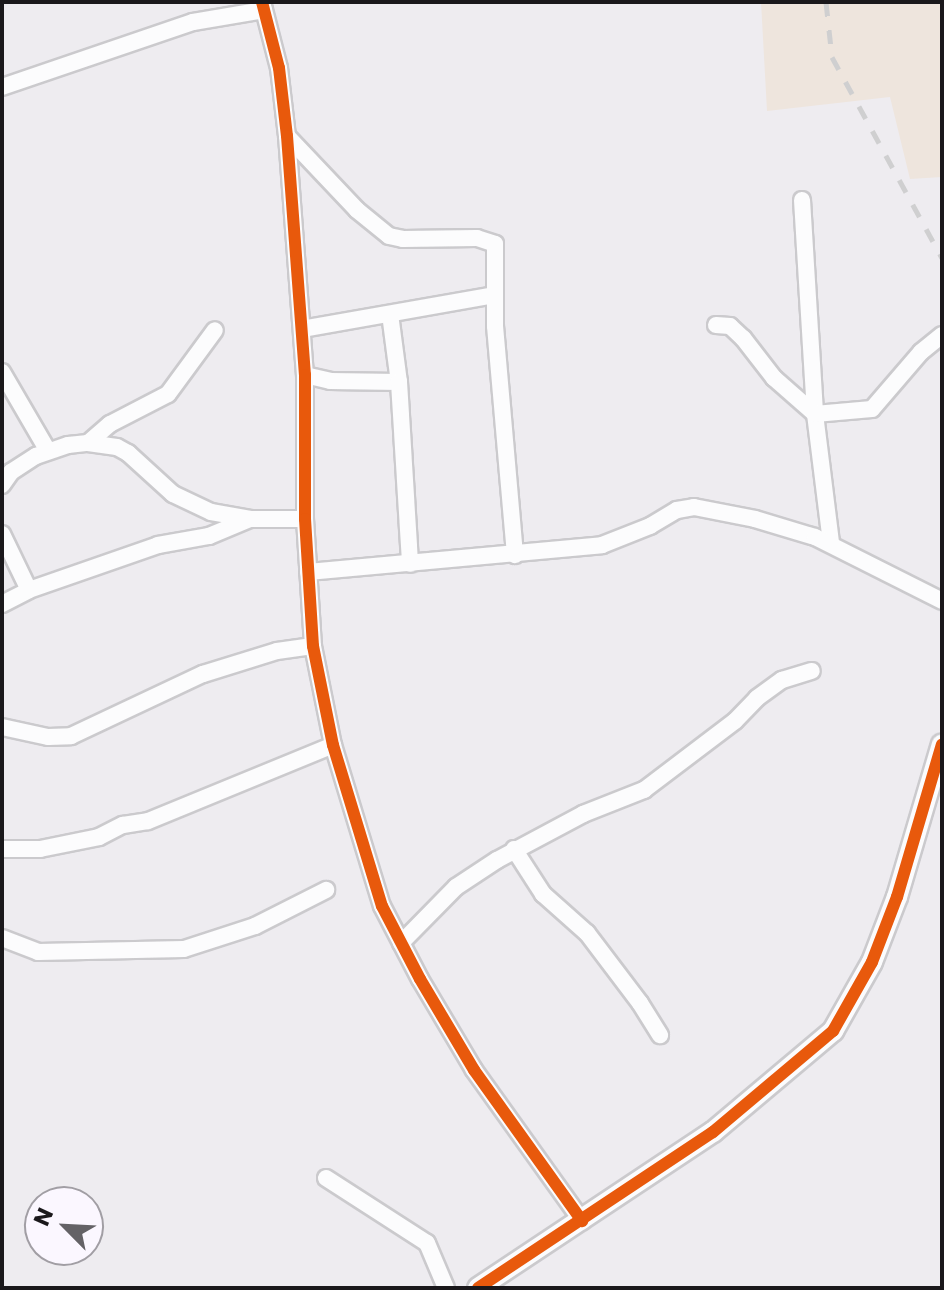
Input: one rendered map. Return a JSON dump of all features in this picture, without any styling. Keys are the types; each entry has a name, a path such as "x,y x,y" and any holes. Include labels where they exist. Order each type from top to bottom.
{"street":[{"path":"2,87 193,22 263,6 279,68 287,136 305,375 305,519 313,646 333,745 382,906 401,943 474,1070 582,1221"},
{"path":"287,136 357,210 389,236 426,240 477,238 495,244 494,295 515,555"},
{"path":"802,200 815,414 831,543"},
{"path":"302,329 494,295"},
{"path":"390,314 399,382 410,564"},
{"path":"716,325 730,326 774,378 815,414 872,409 921,352 942,335"},
{"path":"88,443 110,424 168,394 215,330"},
{"path":"2,372 48,451"},
{"path":"305,375 330,381 399,382"},
{"path":"2,485 18,467 48,451 88,443 117,447 128,453 173,494 198,507 250,519 305,519"},
{"path":"308,572 602,545 631,535 685,507 755,519 831,543 905,585 942,601"},
{"path":"2,604 29,590 158,545 209,536 250,519"},
{"path":"2,534 29,590"},
{"path":"2,727 48,737 71,736 203,674 277,651 313,646"},
{"path":"401,943 456,887 514,849 583,814 644,790 735,721 757,698 782,680 812,671"},
{"path":"478,1288 713,1132 833,1031 872,962 897,897 942,744"},
{"path":"2,849 40,849 99,837 123,825 148,821 333,745"},
{"path":"514,849 543,894 587,933 660,1035"},
{"path":"2,938 38,952 184,949 255,926 326,890"},
{"path":"326,1178 427,1243 446,1288"}],"shaded area":[{"path":"761,2 942,2 942,177 910,179 890,97 767,111"}],"railway":[{"path":"826,2 832,57 942,258"}],"cycle path":[{"path":"262,2 279,68 287,136 305,375 305,519 313,646 333,745 382,906 420,979 474,1070 582,1221"},
{"path":"478,1288 713,1132 833,1031 872,962 897,897 942,744"}]}
